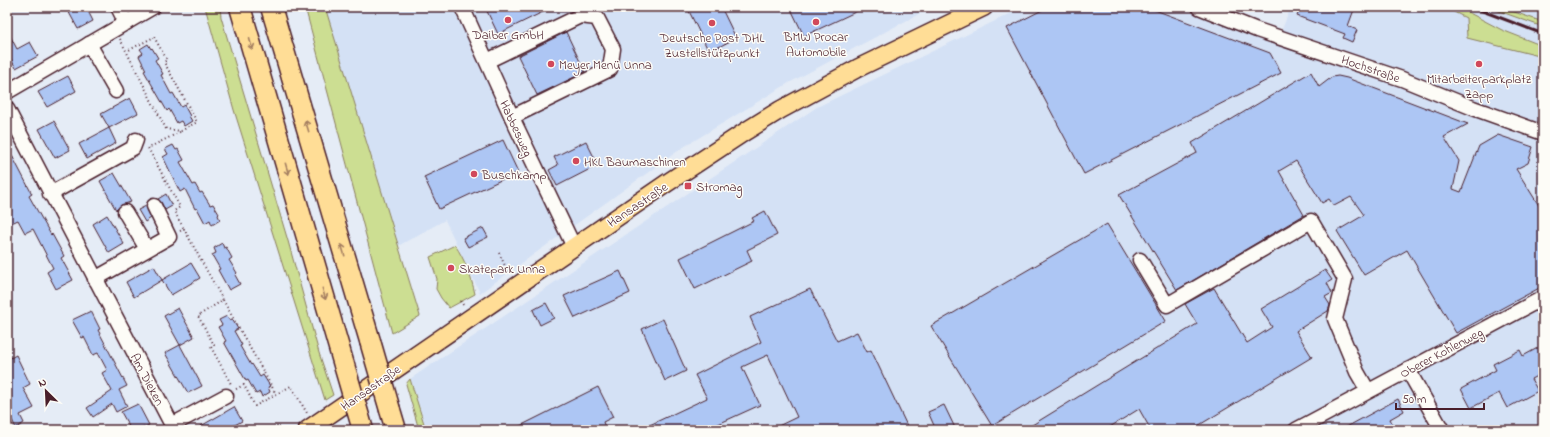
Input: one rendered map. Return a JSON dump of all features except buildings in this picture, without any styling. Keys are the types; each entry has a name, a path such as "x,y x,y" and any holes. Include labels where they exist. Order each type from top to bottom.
{"highway":[{"path":"240,7 363,430"},
{"path":"271,7 396,430"}],"main road":[{"name":"Hansastraße","path":"311,428 667,183 780,110 858,68 984,7"}],"street":[{"path":"118,7 120,26"},
{"path":"7,92 153,7"},
{"name":"Habbesweg","path":"462,7 512,117 574,247"},
{"name":"Hochstraße","path":"1199,7 1264,32 1402,79 1473,108 1543,133"},
{"path":"487,61 580,16 597,18 613,49 610,70 512,117"},
{"path":"90,44 116,91"},
{"name":"Am Dieken","path":"7,109 50,194 172,425 226,396"},
{"path":"50,194 134,148 136,140"},
{"path":"95,279 169,237 154,206"},
{"path":"125,212 147,249"},
{"path":"1140,260 1167,305 1312,221 1345,279 1335,319 1357,372 1368,391"},
{"name":"Oberer Kohlenweg","path":"1303,428 1368,391 1543,298"},
{"path":"1408,370 1442,430"}],"path":[{"path":"120,26 126,51 166,129 181,132"},
{"path":"126,51 154,37 167,60 164,62 198,122 148,148 180,207 174,211 276,394"},
{"path":"169,237 184,229"},
{"path":"499,253 516,288"},
{"path":"223,300 198,316 214,346 211,347 234,390 244,385 255,406 291,386 311,428"}],"shaded area":[{"path":"325,7 932,7 787,84 682,148 480,293 445,220 398,246"},
{"path":"1024,7 1178,7 1276,44 1291,7 1444,7 1466,18 1467,38 1543,57 1543,430 1290,430 1324,411 1289,430 427,430 410,379 817,107"},
{"path":"1458,7 1488,7 1543,27 1543,46 1502,30"},
{"path":"1500,7 1543,7 1543,22 1516,13"}],"green space":[{"path":"205,7 220,7 221,17 288,241 319,353 333,395 325,400 234,110"},
{"path":"305,7 325,7 420,316 392,333"},
{"path":"1444,7 1458,7 1502,30 1543,46 1543,57 1467,38 1466,18"},
{"path":"1488,7 1500,7 1543,22 1543,27"},
{"name":"Skatepark Unna","path":"455,245 467,268 475,294 449,308 436,289 437,279 430,257"},
{"path":"410,379 426,430 419,430 406,384"}],"railway":[{"path":"1472,7 1543,34"}],"place":[{"name":"Daiber GmbH","path":"508,20"},
{"name":"BMW Procar Automobile","path":"816,22"},
{"name":"Deutsche Post DHL Zustellstützpunkt","path":"712,23"},
{"name":"Meyer Menü Unna","path":"551,64"},
{"name":"Mitarbeiterparkplatz Zapp","path":"1479,64"},
{"name":"HKL Baumaschinen","path":"576,161"},
{"name":"Buschkamp","path":"474,174"},
{"name":"Stromag","path":"688,186"},
{"name":"Skatepark Unna","path":"451,268"}]}
